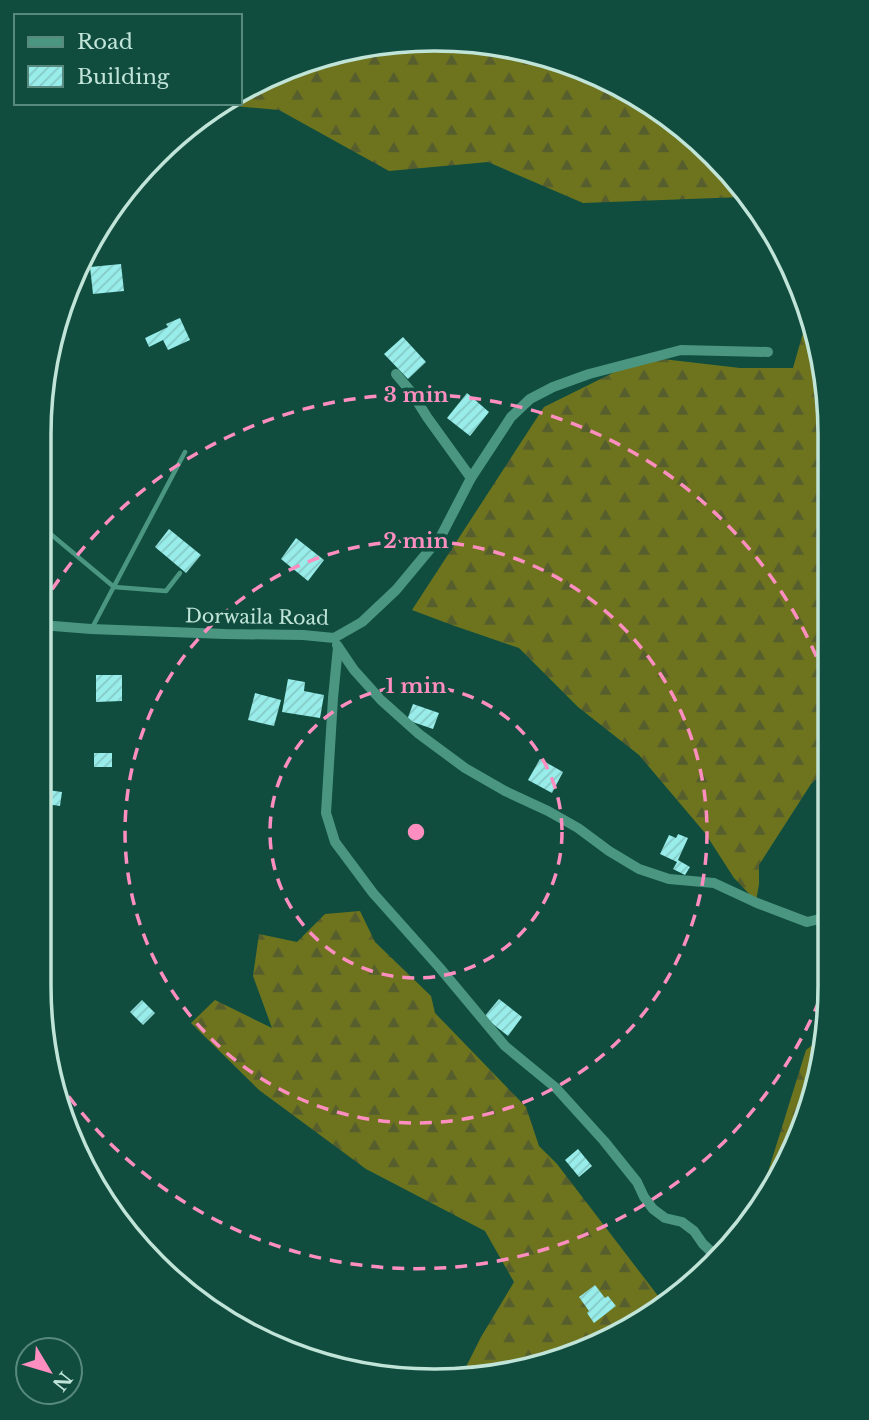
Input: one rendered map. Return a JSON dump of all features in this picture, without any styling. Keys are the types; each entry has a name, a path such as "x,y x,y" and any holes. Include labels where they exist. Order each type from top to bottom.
{"street":[{"name":"Dorwaila Road","path":"51,626 303,635 336,642 396,590 441,536 471,478 511,416 530,399 589,374 681,350 768,352"},
{"path":"396,374 471,478"},
{"path":"336,642 354,670 381,700 419,734 465,768 578,828 639,869 669,879 714,883 757,904 807,922 818,919"},
{"path":"336,642 326,813 335,842 373,893 505,1046 556,1088 604,1141 637,1182 653,1209 665,1219 682,1222 694,1231 711,1252"}],"lane":[{"path":"91,629 186,453"},
{"path":"51,534 114,587 166,591 180,573"}],"green space":[{"path":"434,51 509,58 581,80 648,115 688,146 736,197 583,203 488,162 389,171 279,110 236,106 265,90 311,71 360,58"},
{"path":"804,331 815,384 818,434 818,777 811,784 759,865 756,901 734,878 705,833 639,755 578,707 519,648 412,610 544,407 645,357 740,368 793,368"},
{"path":"360,911 375,942 431,996 435,1013 526,1107 539,1146 557,1164 659,1297 604,1330 558,1349 509,1362 466,1368 514,1282 485,1231 366,1169 259,1090 191,1023 215,1000 272,1028 253,976 259,934 297,942 325,914"},
{"path":"814,1044 798,1109 767,1176 767,1175 806,1050"}],"building":[{"path":"121,264 124,291 93,294 90,267"},
{"path":"180,318 190,340 168,350 163,340 149,347 145,338"},
{"path":"403,337 426,362 408,379 384,354"},
{"path":"467,393 489,412 470,436 447,418"},
{"path":"169,529 201,555 186,573 155,547"},
{"path":"296,538 324,560 308,581 281,559"},
{"path":"96,675 122,675 122,701 96,702"},
{"path":"288,679 305,682 304,691 324,695 320,718 282,712"},
{"path":"255,693 281,700 274,726 248,720"},
{"path":"413,704 439,713 433,729 407,720"},
{"path":"94,753 112,753 112,767 94,767"},
{"path":"540,759 563,772 552,793 528,780"},
{"path":"51,790 62,792 60,806 51,805"},
{"path":"678,834 688,838 678,860 690,867 685,875 673,869 677,862 660,854 669,835 676,838"},
{"path":"499,999 522,1017 508,1036 484,1017"},
{"path":"142,1000 155,1013 143,1025 130,1012"},
{"path":"578,1149 592,1166 579,1177 565,1160"},
{"path":"595,1285 605,1298 608,1296 616,1306 594,1323 579,1297"}]}
